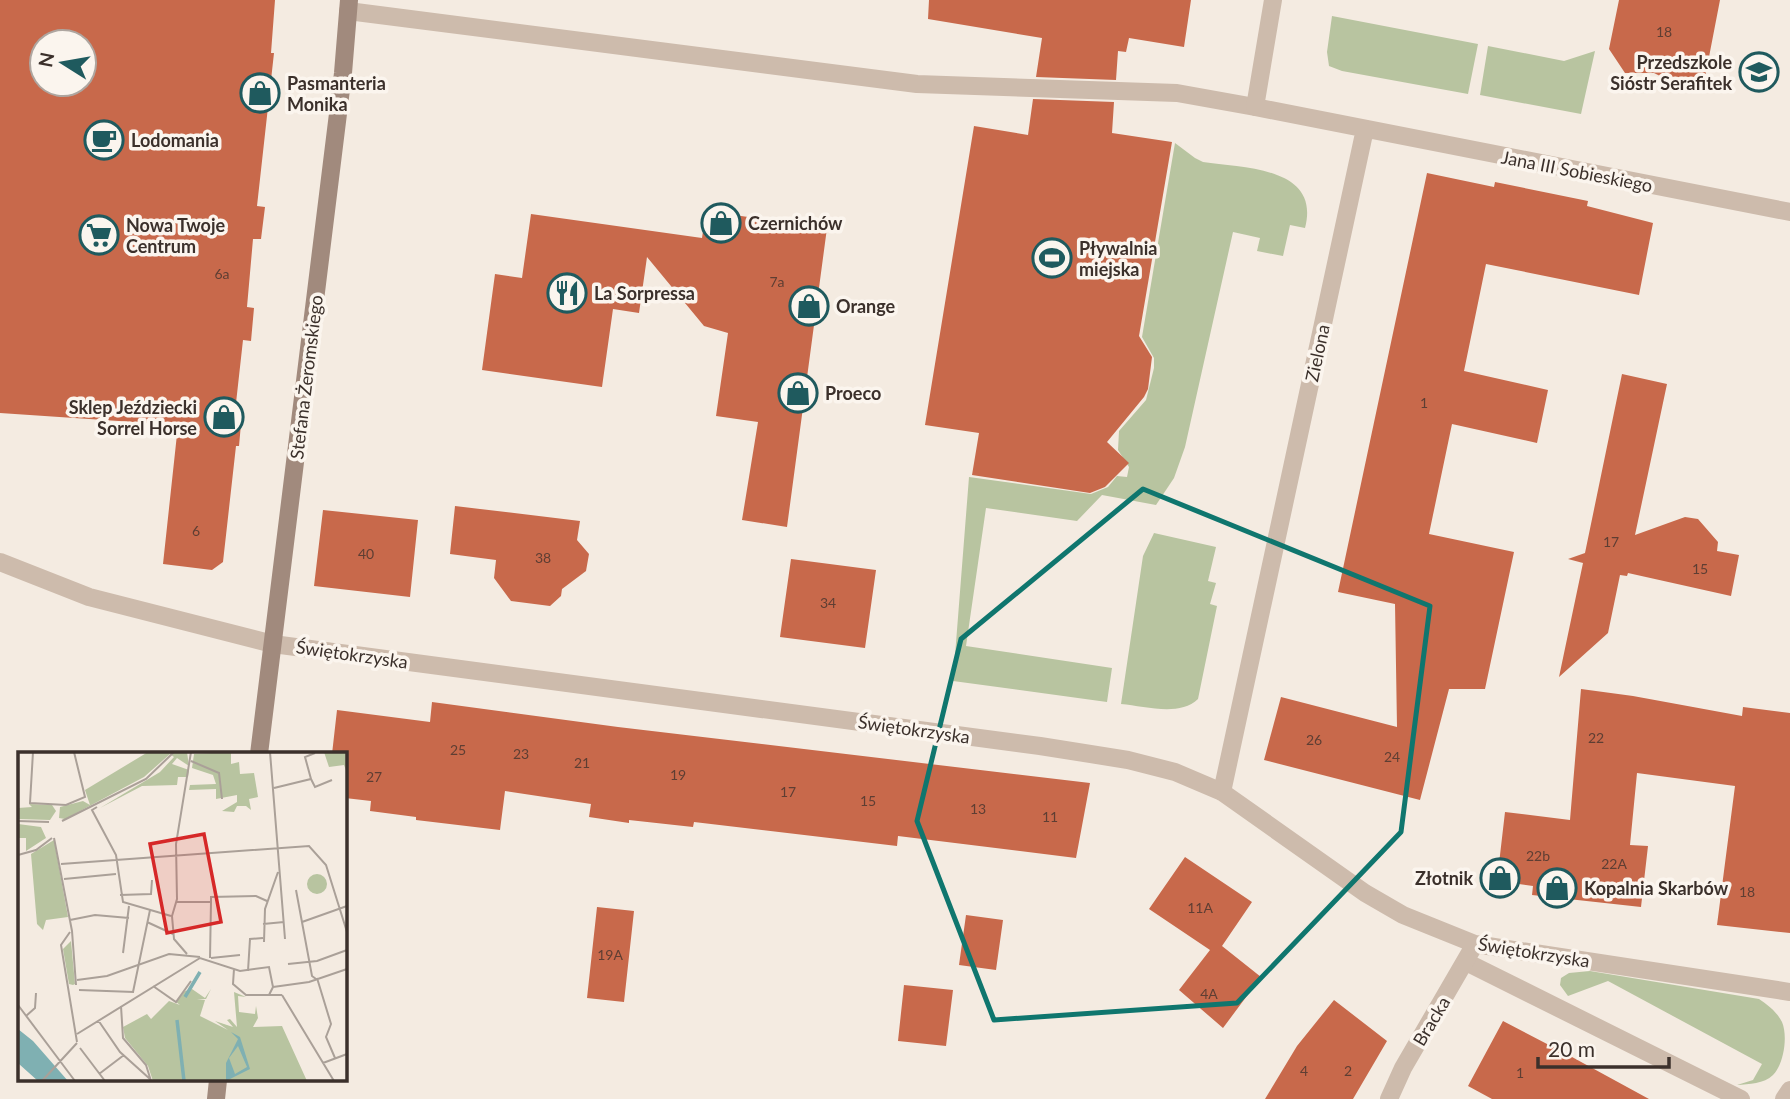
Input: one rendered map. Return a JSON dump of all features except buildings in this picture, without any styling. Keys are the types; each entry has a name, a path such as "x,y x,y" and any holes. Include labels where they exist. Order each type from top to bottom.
{"street":[{"path":"1255,107 1273,0"},
{"path":"349,6 482,28 917,84 1177,93 1365,129"},
{"name":"Stefana Żeromskiego","path":"259,752 344,73 349,6"},
{"name":"Jana III Sobieskiego","path":"1365,129 1790,212"},
{"name":"Zielona","path":"1222,792 1365,129"},
{"name":"Świętokrzyska","path":"0,562 89,597 274,644 1128,760 1175,772 1222,792 1365,893 1404,915 1475,944 1790,992"},
{"name":"Bracka","path":"1389,1099 1403,1068 1475,944"},
{"path":"1466,962 1741,1099"},
{"path":"1784,1099 1790,1090"}],"highlighted area":[{"path":"1143,489 1430,606 1401,832 1237,1003 994,1020 917,821 961,639"}],"green space":[{"path":"1332,16 1478,44 1468,94 1342,71 1329,66 1327,52"},
{"path":"1488,46 1564,61 1595,51 1581,114 1480,95"},
{"path":"1175,143 1203,162 1258,169 1291,182 1302,193 1307,208 1305,228 1290,225 1283,256 1257,251 1260,238 1233,232 1185,447 1174,478 1156,505 1102,495 1077,521 986,508 966,646 1112,668 1107,702 953,681 969,477 1091,494 1108,487 1117,476 1127,477 1129,467 1118,450 1119,431 1146,400 1154,368 1154,358 1142,337"},
{"path":"1154,533 1216,547 1208,581 1216,583 1210,604 1217,606 1198,699 1181,708 1121,704 1143,556"},
{"path":"1590,971 1759,999 1775,1012 1784,1028 1784,1050 1777,1070 1765,1080 1737,1085 1753,1080 1762,1064 1608,981 1568,996 1560,985 1561,978 1569,973"}],"place":[{"name":"Przedszkole Sióstr Serafitek","path":"1759,72"},
{"name":"Pasmanteria Monika","path":"260,93"},
{"name":"Lodomania","path":"104,140"},
{"name":"Czernichów","path":"721,223"},
{"name":"Nowa Twoje Centrum","path":"99,235"},
{"name":"Pływalnia miejska","path":"1052,258"},
{"name":"La Sorpressa","path":"567,293"},
{"name":"Orange","path":"809,306"},
{"name":"Proeco","path":"798,393"},
{"name":"Sklep Jeździecki Sorrel Horse","path":"224,417"},
{"name":"Złotnik","path":"1500,878"},
{"name":"Kopalnia Skarbów","path":"1557,888"}]}
